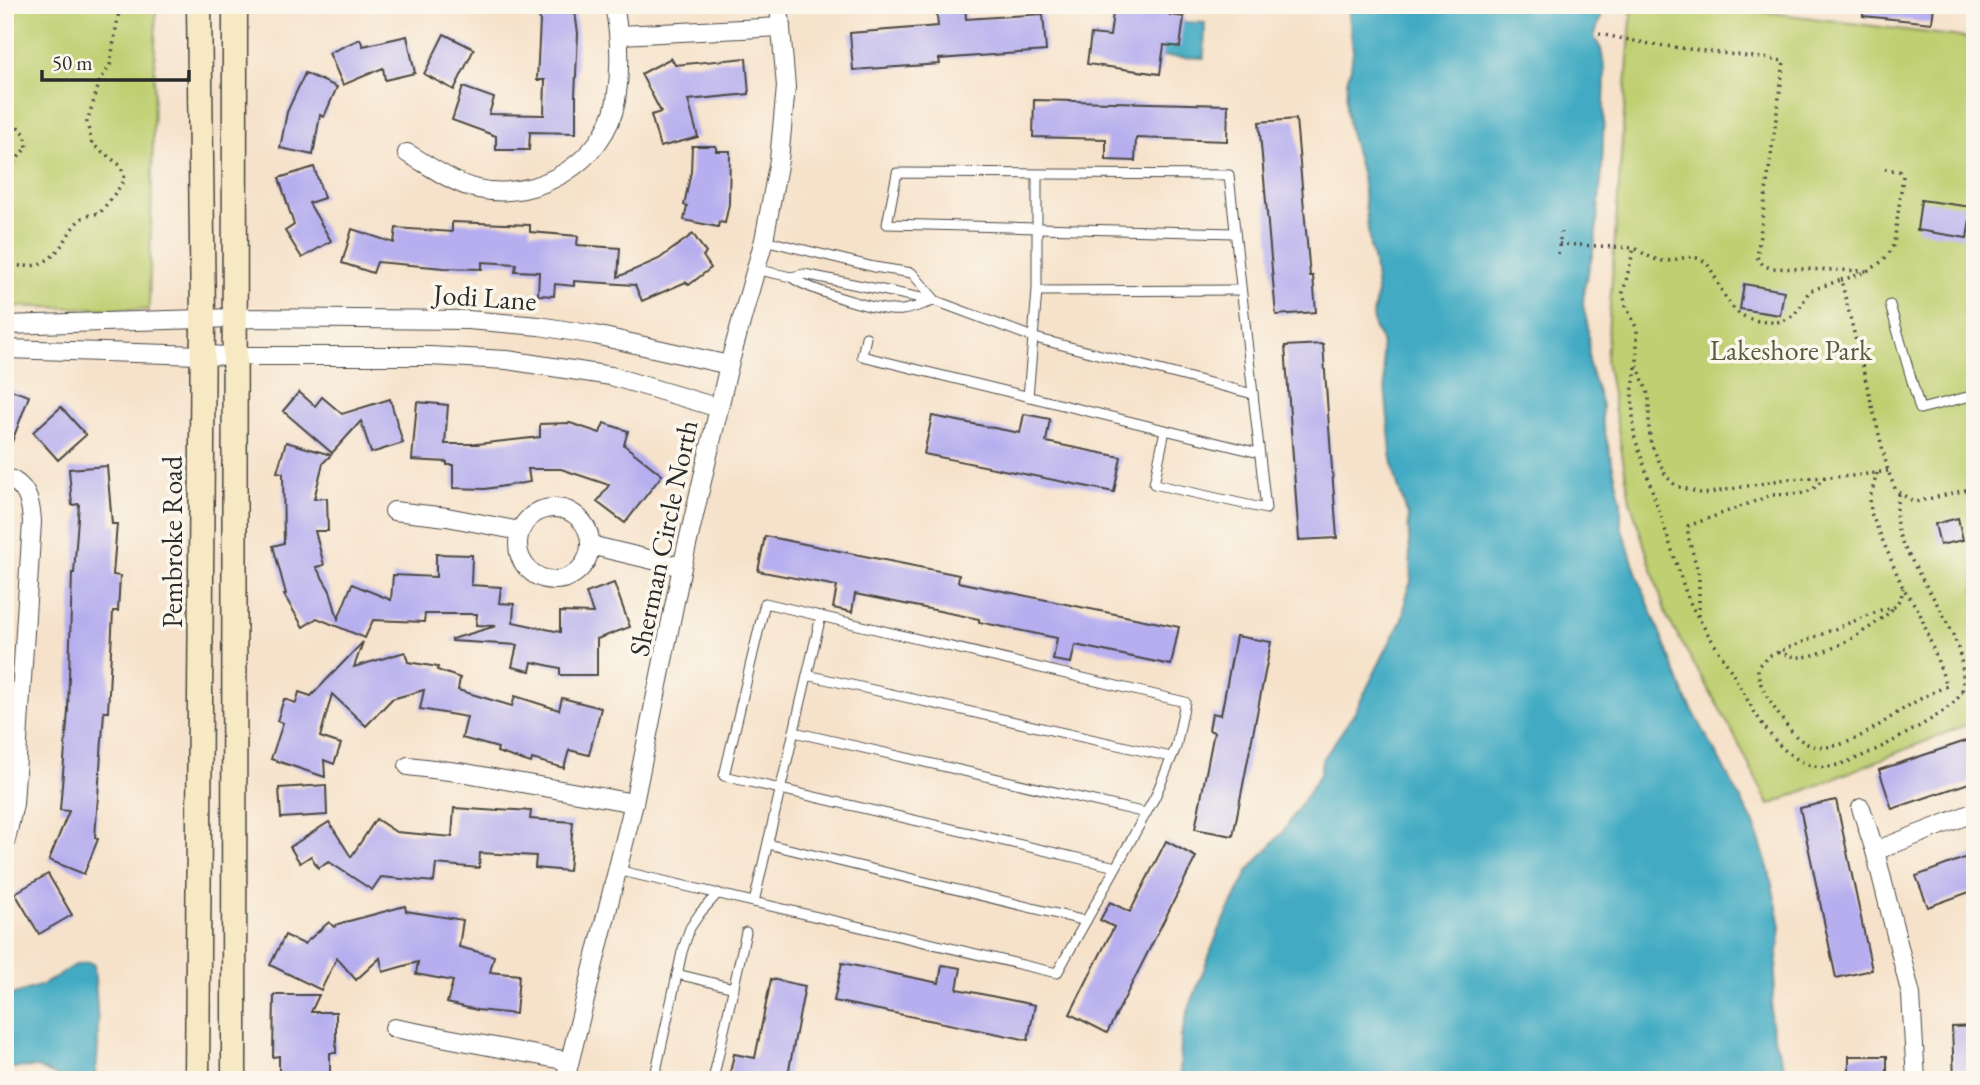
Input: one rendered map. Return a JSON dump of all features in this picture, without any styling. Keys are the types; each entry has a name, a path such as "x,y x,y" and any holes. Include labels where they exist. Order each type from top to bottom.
{"main road":[{"name":"Pembroke Road","path":"197,1080 203,318 199,5"},
{"path":"234,1080 235,5"}],"street":[{"path":"407,153 477,190 535,187 560,176 580,161 603,135 616,102 620,35 614,5"},
{"name":"Sherman Circle North","path":"565,1080 634,803 682,567 729,365 764,240 779,160 786,87 779,5"},
{"path":"620,35 781,27"},
{"name":"Jodi Lane","path":"5,325 203,318 468,320 539,326 595,335 729,365"},
{"path":"5,349 234,356 429,356 506,360 611,376 719,408"},
{"path":"5,477 13,479 26,492 31,504 32,522 14,804 5,844"},
{"path":"553,507 565,509 584,522 590,545 589,556 583,567 563,580 551,581 530,572 517,550 520,531 530,516 553,507"},
{"path":"394,511 447,517 520,531"},
{"path":"590,545 682,567"},
{"path":"408,766 466,773 634,803"},
{"path":"1861,808 1875,851 1911,995 1916,1080"},
{"path":"1875,851 1975,812"},
{"path":"394,1028 568,1061"}],"lane":[{"path":"1165,430 1154,484 1266,509 1259,453 1253,394 1235,233 1228,175 897,173 887,224 1235,233"},
{"path":"1028,397 1037,291 1037,175"},
{"path":"764,240 874,267 912,272 936,301"},
{"path":"755,269 791,276 804,274 936,301 1034,338 1253,394"},
{"path":"791,276 801,285 860,303 899,311 936,301"},
{"path":"1037,291 1241,290"},
{"path":"1890,305 1920,409 1975,395"},
{"path":"866,337 862,356 1259,453"},
{"path":"617,870 1057,973 1086,921 1116,867 1146,813 1176,747 1185,702 765,603 724,776 1116,867"},
{"path":"754,902 821,616"},
{"path":"807,675 1171,757"},
{"path":"794,732 1146,813"},
{"path":"768,844 1086,921"},
{"path":"654,1080 690,928 718,893"},
{"path":"713,1080 746,932"},
{"path":"677,974 734,988"}],"path":[{"path":"5,263 19,267 39,266 55,255 74,226 85,216 100,214 125,180 121,166 92,144 87,122 100,81 110,65 120,5"},
{"path":"1599,34 1650,44 1784,61 1757,257 1763,265 1770,268 1868,271"},
{"path":"5,122 15,124 25,134 27,148 5,173"},
{"path":"1559,244 1634,248 1663,261 1686,257 1703,261 1710,266 1734,311 1741,316 1767,322 1791,319 1797,314 1808,291 1868,271 1891,252 1903,176 1899,171 1885,169"},
{"path":"1903,176 1909,174"},
{"path":"1559,254 1560,232"},
{"path":"1634,248 1623,293 1637,329 1637,365 1632,394 1634,435 1685,590 1751,707 1770,734 1789,754 1822,767 1841,765 1890,742 1952,705 1962,692 1963,671 1952,632 1935,599 1917,575 1900,539 1896,516 1899,494 1888,471 1841,281"},
{"path":"1637,365 1650,397 1651,444 1666,476 1676,486 1704,494 1776,480 1877,474 1888,471"},
{"path":"1877,474 1870,498 1871,513 1903,588 1919,611 1947,686 1852,740 1821,746 1809,745 1797,737 1768,699 1757,674 1758,666 1778,653 1894,607"},
{"path":"1699,618 1699,575 1688,536 1688,526 1772,495 1805,492 1814,488 1825,476"},
{"path":"1899,494 1915,502 1975,488"},
{"path":"1778,653 1801,657 1822,651 1868,630 1884,619 1894,607 1901,598 1903,588"},
{"path":"1962,692 1975,694"}],"green space":[{"path":"5,5 156,5 149,310 5,306"},
{"name":"Lakeshore Park","path":"1632,5 1711,5 1975,39 1975,721 1769,805 1731,729 1667,617 1630,500 1606,360"}],"water":[{"path":"1348,5 1601,5 1601,17 1594,37 1601,49 1605,72 1602,171 1595,243 1583,305 1588,327 1589,365 1602,405 1602,420 1621,501 1621,525 1638,578 1686,698 1754,824 1769,871 1781,926 1770,1019 1789,1080 1180,1080 1181,1038 1187,1014 1218,933 1249,870 1283,832 1320,774 1322,761 1355,712 1401,621 1411,582 1408,516 1396,480 1391,453 1381,339 1374,327 1377,293 1374,263 1362,176 1346,109 1347,81 1353,51"},
{"path":"1151,21 1205,23 1204,58 1150,56"},
{"path":"89,962 94,965 98,1023 94,1080 66,1080 37,1067 5,1068 5,997 43,985 73,966"}],"building":[{"path":"538,5 574,5 578,33 576,133 530,132 529,150 496,150 496,136 452,120 463,87 494,98 489,114 544,115 545,80 537,80 540,21"},
{"path":"936,5 965,5 966,19 1043,14 1046,51 939,59 940,64 853,70 850,33 938,26"},
{"path":"1114,5 1171,5 1170,15 1184,17 1180,47 1164,45 1160,74 1087,64 1091,34 1110,36"},
{"path":"1863,5 1934,5 1932,23 1863,16"},
{"path":"444,34 474,49 454,90 424,74"},
{"path":"407,36 415,73 385,80 383,68 343,85 329,53 360,39 363,46"},
{"path":"671,58 675,65 746,58 749,94 688,100 698,137 660,147 651,115 661,112 641,74"},
{"path":"305,73 337,87 324,117 320,115 313,155 280,148 287,112"},
{"path":"1034,100 1228,105 1227,141 1136,138 1135,161 1106,160 1106,139 1033,137"},
{"path":"1296,119 1310,276 1313,276 1316,312 1276,315 1259,122"},
{"path":"692,146 716,146 716,151 730,151 729,204 725,223 719,222 718,227 684,220"},
{"path":"314,167 324,198 309,203 331,241 302,258 285,231 294,225 279,178"},
{"path":"1921,200 1972,207 1967,238 1917,230"},
{"path":"452,222 530,225 530,232 578,236 577,245 620,248 618,277 659,259 693,234 706,253 703,256 711,268 689,285 686,282 642,301 635,285 574,281 574,286 555,284 554,296 538,295 539,272 515,271 516,264 482,262 482,269 377,262 373,273 342,263 352,229 394,243 396,228 452,232"},
{"path":"1744,284 1784,291 1780,315 1740,309"},
{"path":"1323,344 1337,538 1299,540 1285,346"},
{"path":"5,388 29,396 7,455 5,454"},
{"path":"299,392 315,406 322,397 342,414 390,399 403,443 371,453 361,421 332,453 283,411"},
{"path":"417,402 448,405 445,444 477,444 540,437 540,424 570,423 600,433 604,423 628,431 624,445 662,475 625,523 597,502 609,485 561,469 528,469 530,482 485,489 453,488 453,465 447,465 447,462 412,460"},
{"path":"61,407 86,435 58,460 33,432"},
{"path":"1024,414 1050,419 1046,442 1121,457 1114,492 924,454 932,416 1020,433"},
{"path":"286,442 331,455 323,463 314,499 327,498 328,531 315,531 324,565 316,567 330,591 338,619 352,584 391,600 393,575 436,577 436,554 472,555 471,585 501,587 499,603 514,604 513,622 560,632 560,612 593,613 586,593 614,583 630,627 597,639 597,675 560,675 560,668 532,662 530,671 512,667 517,645 452,641 496,626 476,625 477,614 425,614 424,622 373,620 365,638 317,618 303,627 284,595 286,594 273,546 284,543 283,473 277,472"},
{"path":"107,466 112,524 117,524 113,575 120,576 118,611 113,611 108,712 104,712 95,838 98,839 84,874 49,860 69,811 60,810 68,711 72,573 79,504 72,505 69,469"},
{"path":"1958,518 1963,540 1940,545 1935,524"},
{"path":"765,536 959,575 958,582 1179,627 1171,665 1075,645 1071,663 1053,660 1057,638 855,594 852,612 833,608 837,586 758,571"},
{"path":"1236,636 1271,642 1233,836 1195,829 1214,732 1209,730 1212,713 1221,715"},
{"path":"363,642 354,667 405,652 408,662 438,667 437,670 460,678 458,690 512,706 515,696 559,710 562,698 601,708 589,755 569,750 564,768 532,759 531,763 497,752 498,748 462,738 467,717 420,709 424,690 392,699 366,726 332,694 320,737 341,744 334,764 324,760 325,777 271,759 283,723 277,721 284,699 296,703 299,692 311,696"},
{"path":"1975,738 1975,781 1892,809 1879,770"},
{"path":"326,785 327,815 281,818 279,788"},
{"path":"1836,800 1872,970 1836,978 1800,808"},
{"path":"454,808 531,811 530,819 573,822 569,871 535,868 536,856 480,853 479,868 436,864 434,882 381,877 372,890 329,862 318,868 311,856 300,863 290,847 329,822 351,857 376,819 396,832 452,837"},
{"path":"1166,841 1196,857 1107,1033 1070,1014 1114,927 1100,920 1110,902 1130,912"},
{"path":"1975,854 1975,890 1928,907 1916,876"},
{"path":"48,874 72,915 39,934 15,893"},
{"path":"405,906 406,911 463,920 459,947 494,956 490,972 519,975 516,1014 477,1010 447,1003 453,981 416,974 418,962 383,972 380,958 356,980 337,958 321,990 270,965 285,935 304,944 329,922 334,927"},
{"path":"842,963 939,983 942,965 961,968 957,989 1035,1005 1028,1040 834,1001"},
{"path":"771,979 805,986 787,1080 748,1080 749,1076 730,1073 734,1054 755,1058"},
{"path":"274,995 319,995 311,1012 336,1012 336,1053 330,1053 330,1080 279,1080 279,1056 273,1057"},
{"path":"1975,1026 1975,1080 1954,1080 1952,1027"},
{"path":"1849,1056 1887,1056 1887,1080 1849,1080"}]}
